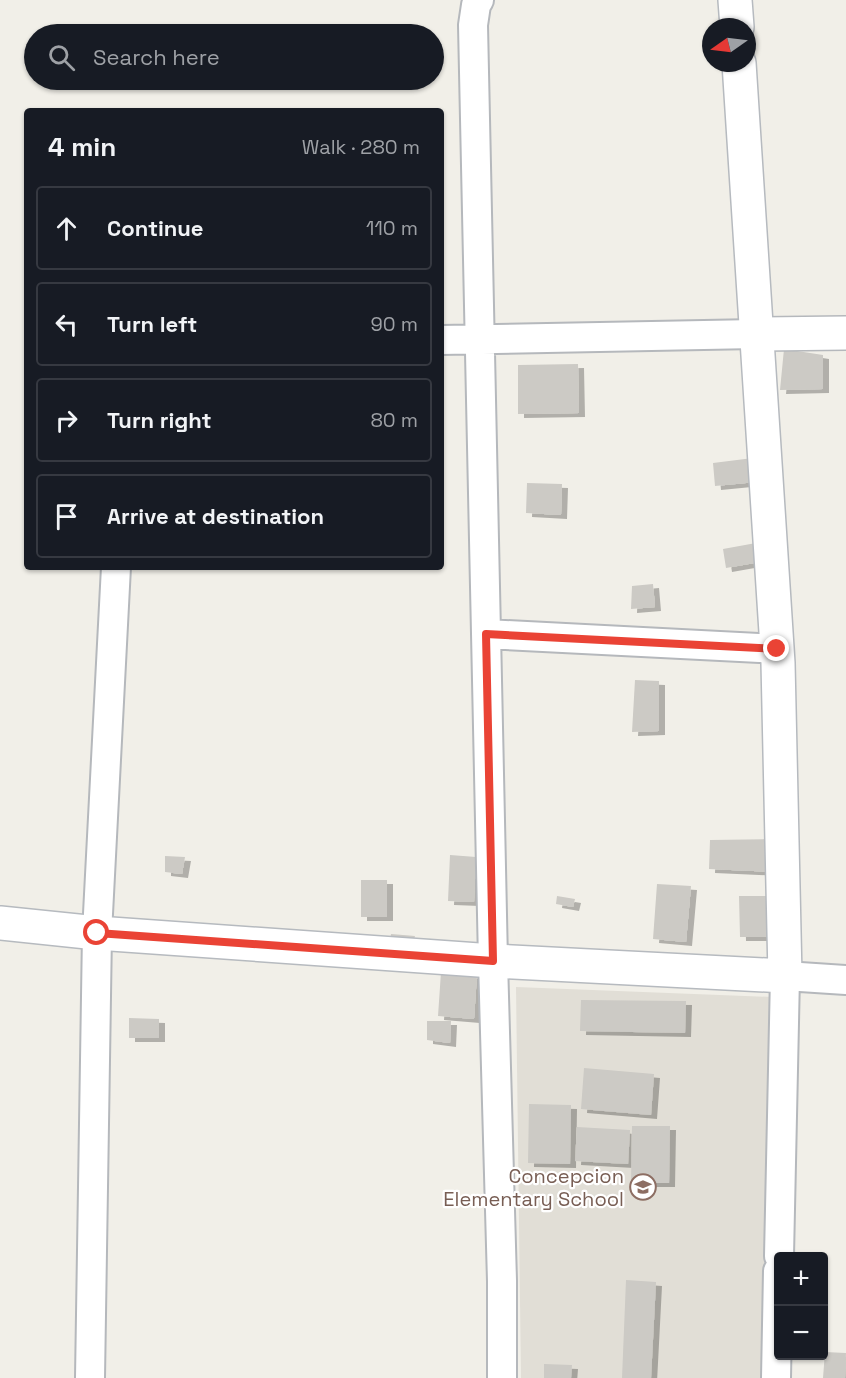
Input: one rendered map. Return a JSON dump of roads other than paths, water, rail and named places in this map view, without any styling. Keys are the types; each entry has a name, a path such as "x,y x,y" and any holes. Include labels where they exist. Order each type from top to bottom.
{"main road":[{"path":"735,0 736,18"},
{"path":"0,923 97,933 493,961 785,976 777,649 740,72"},
{"path":"756,334 846,333"}],"street":[{"path":"479,0 473,25 502,1281 502,1378"},
{"path":"444,340 756,334"},
{"path":"90,1378 97,933 116,570"},
{"path":"486,634 777,649"},
{"path":"779,1252 785,976 846,980"},
{"path":"776,1378 777,1306"}],"place":[{"name":"Concepcion Elementary School","path":"643,1187"}]}
